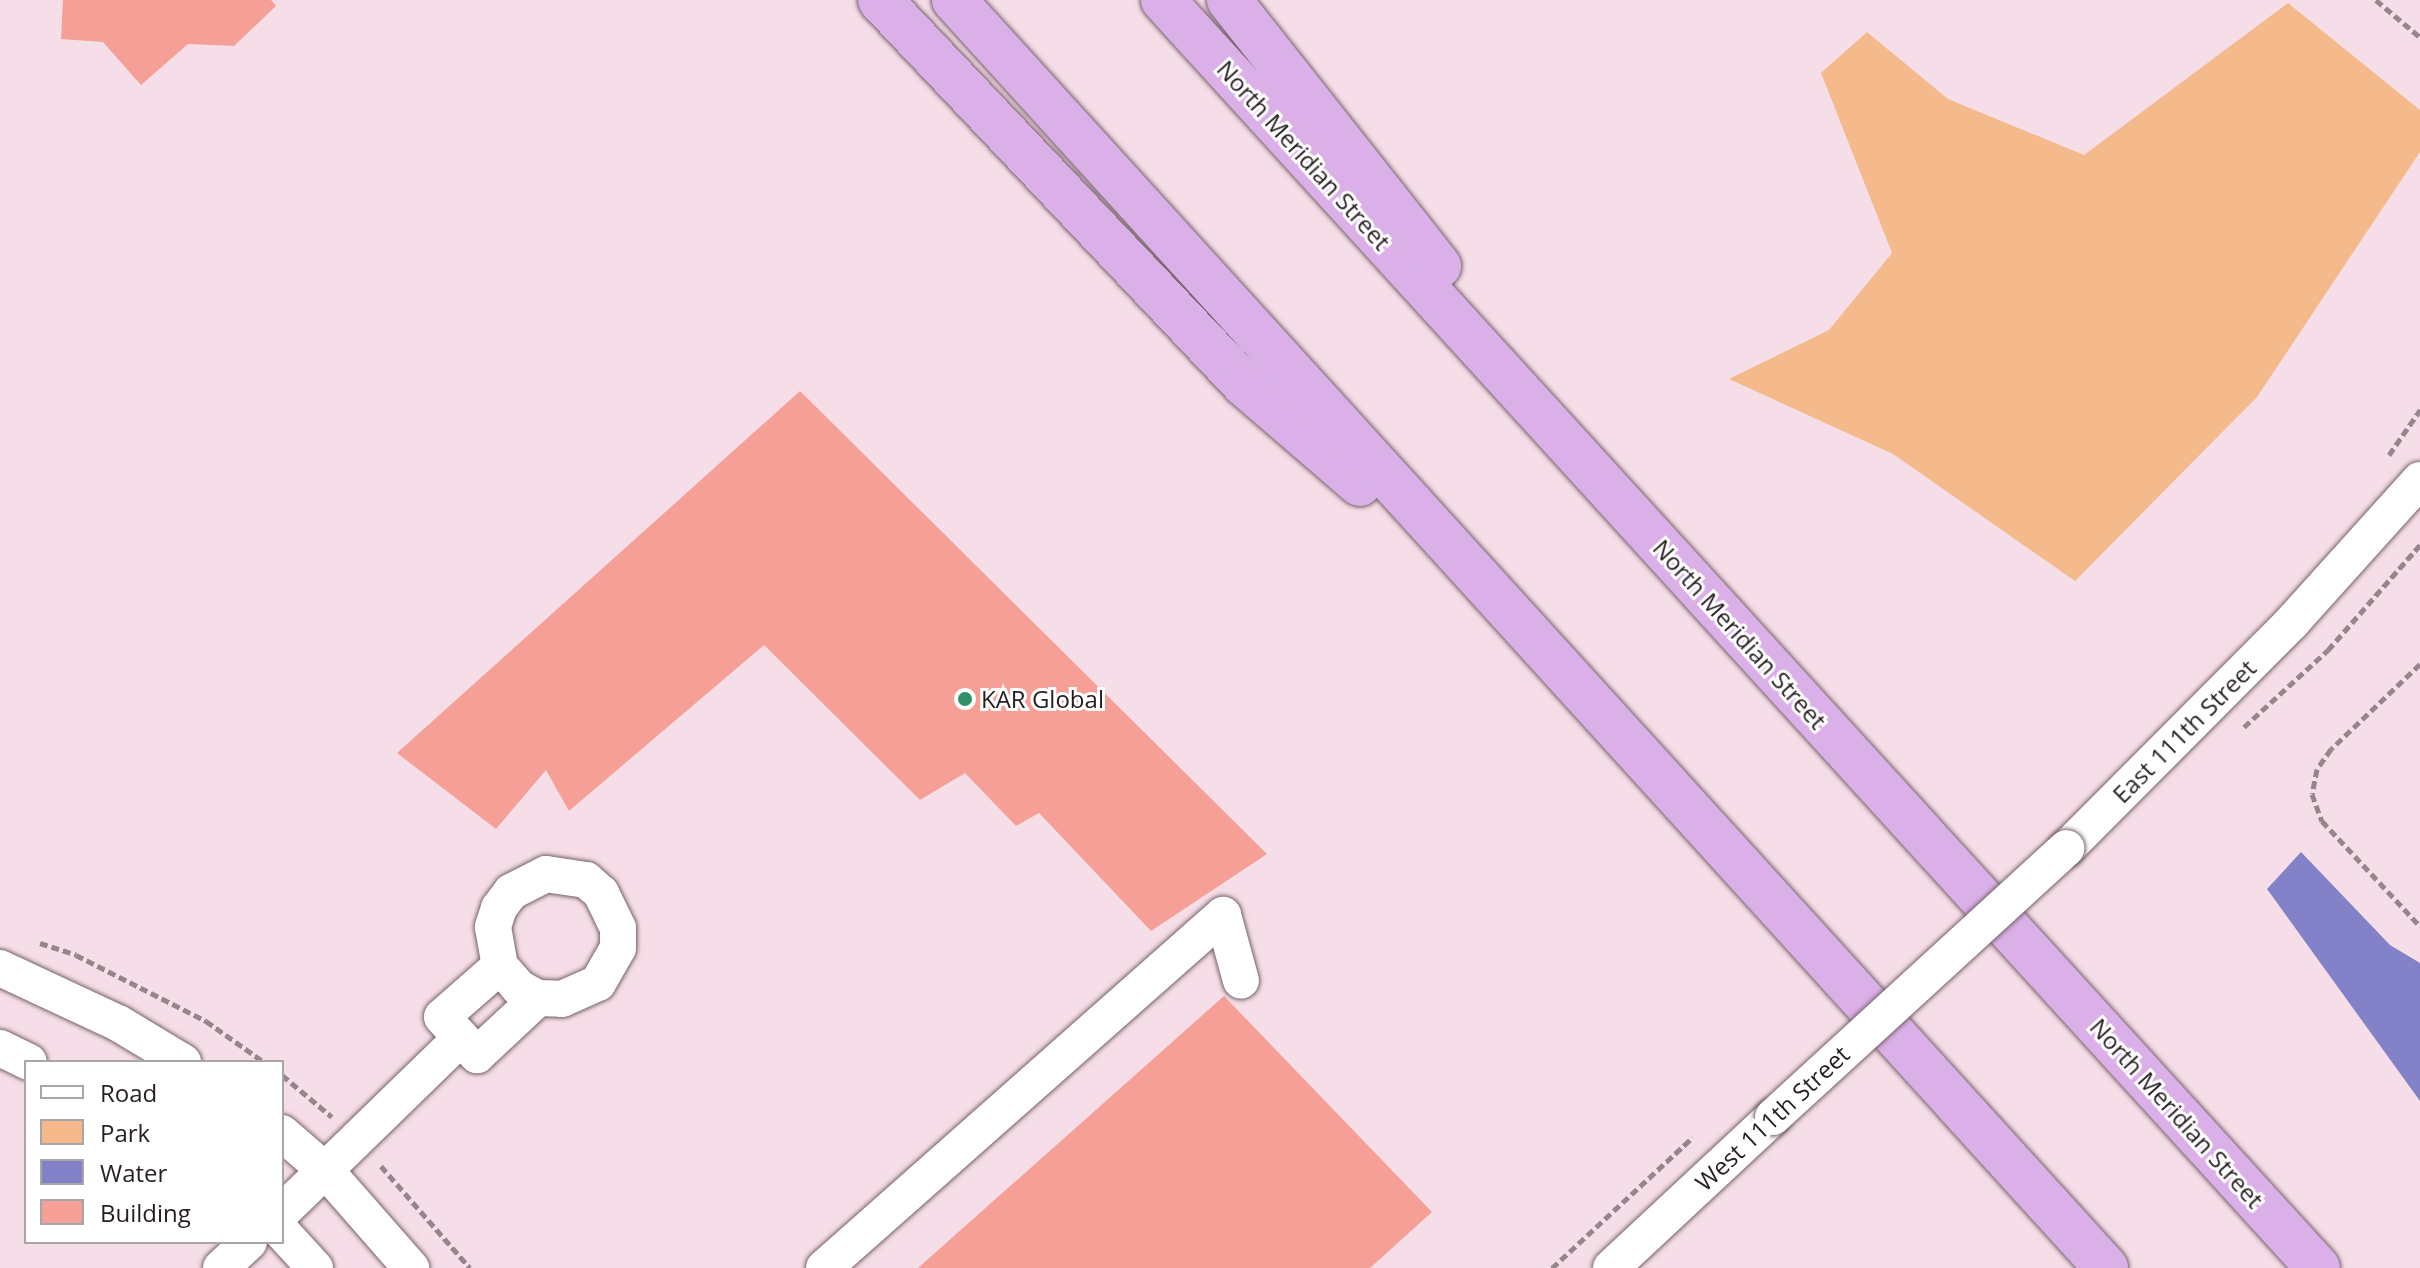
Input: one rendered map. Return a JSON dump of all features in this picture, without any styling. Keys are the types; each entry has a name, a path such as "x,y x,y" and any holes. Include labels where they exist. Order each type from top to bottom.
{"highway":[{"path":"880,0 1244,384 1502,605"},
{"path":"954,0 2106,1268"},
{"name":"North Meridian Street","path":"1163,0 2318,1268"},
{"path":"1229,0 1333,126 1610,491"}],"street":[{"name":"East 111th Street","path":"1933,969 2067,848 2292,622 2420,480"},
{"path":"460,1037 538,998 581,994 610,967 618,928 601,893 567,874 546,874 511,892 493,927 500,966 519,988 538,998"},
{"path":"824,1268 1223,915 1241,981"},
{"path":"284,1210 327,1172 460,1037 500,966"},
{"path":"0,968 118,1023 180,1060"},
{"name":"West 111th Street","path":"1611,1268 1933,969"},
{"path":"0,1048 25,1060"},
{"path":"284,1135 327,1172 411,1268"},
{"path":"284,1234 315,1268"},
{"path":"221,1268 247,1244"}],"path":[{"path":"2376,0 2420,37"},
{"path":"2420,664 2331,749 2317,769 2312,794 2322,821 2420,926"}],"green space":[{"path":"2288,3 2420,110 2420,152 2257,397 2075,581 1893,454 1729,379 1829,330 1892,253 1821,73 1867,32 1948,99 2084,155"}],"water":[{"path":"2301,852 2390,945 2420,963 2420,1101 2267,889"}],"building":[{"path":"63,0 271,0 276,6 234,46 188,44 141,85 103,42 61,39"},
{"name":"KAR Global","path":"800,391 1267,854 1151,931 1039,813 1016,826 965,773 920,800 764,645 569,811 546,770 496,829 397,753"},
{"path":"1224,996 1432,1212 1370,1268 918,1268"}],"place":[{"name":"KAR Global","path":"965,699"}]}
